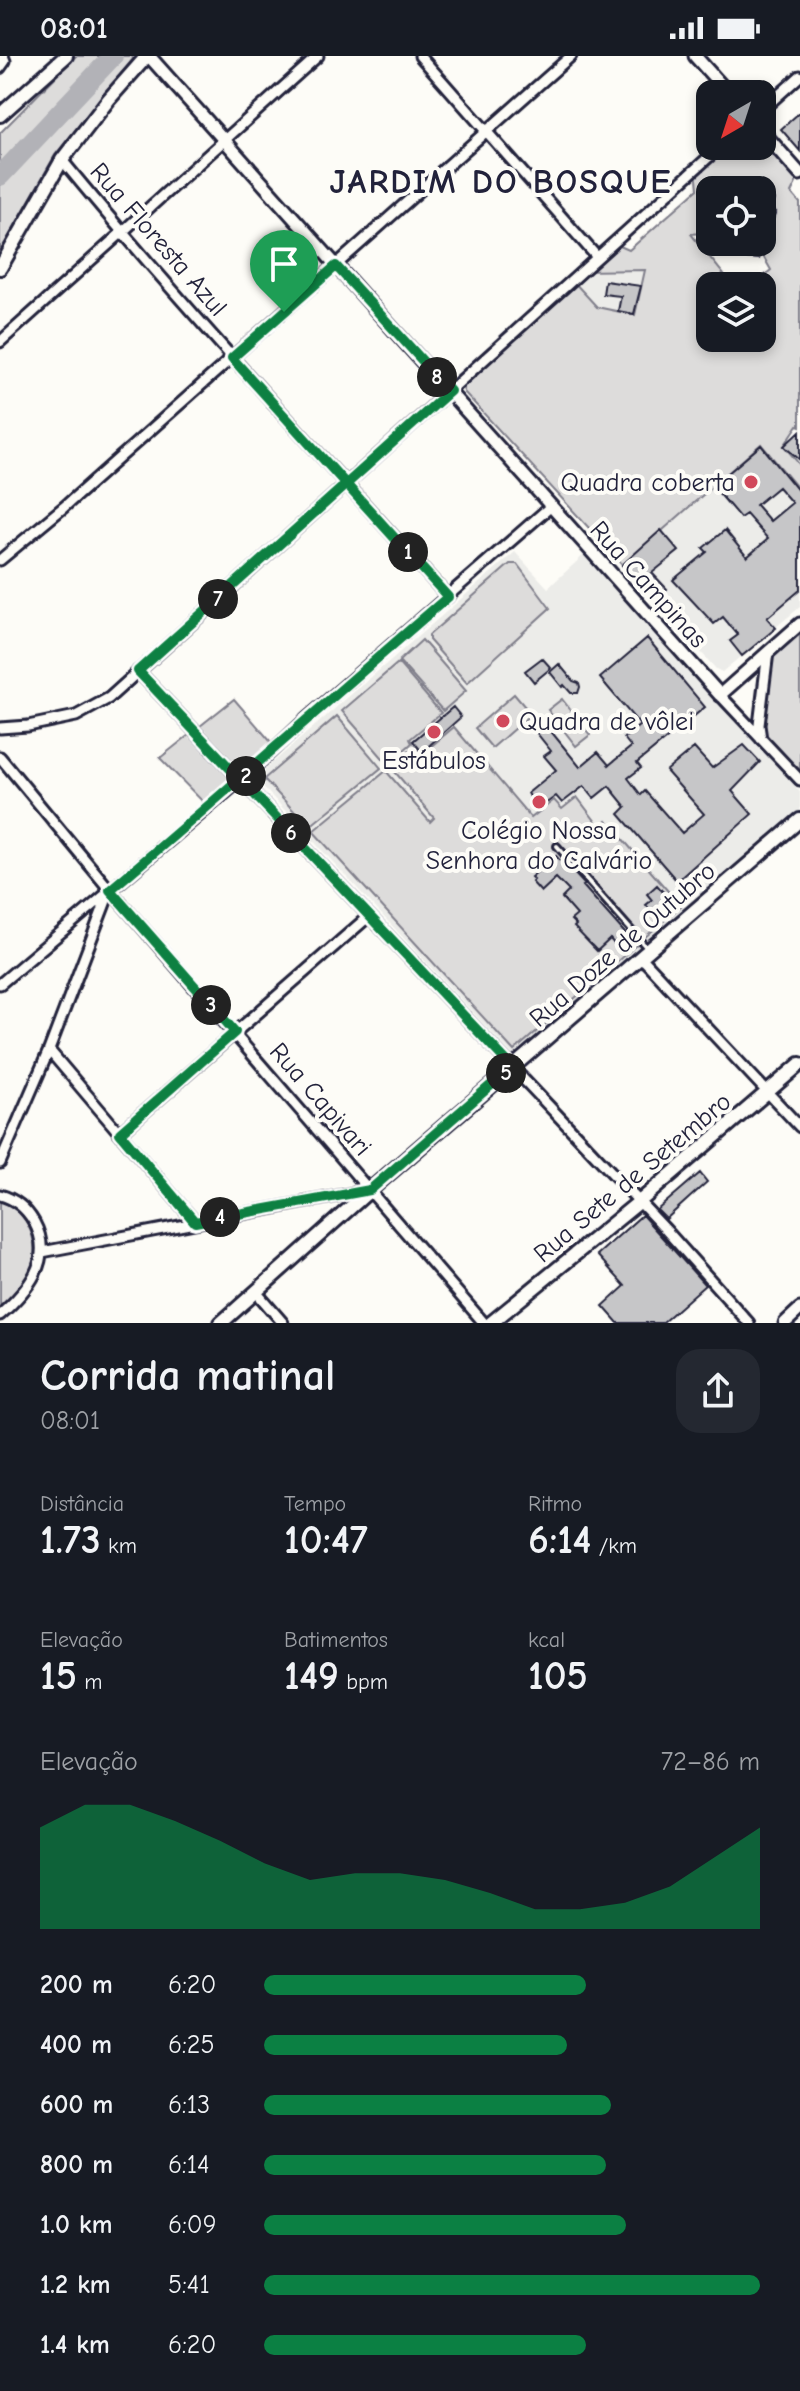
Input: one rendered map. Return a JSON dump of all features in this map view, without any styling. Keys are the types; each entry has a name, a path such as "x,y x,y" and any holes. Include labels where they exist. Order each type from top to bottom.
{"main road":[{"path":"0,115 66,56"},
{"path":"0,268 62,160 109,99 148,56"},
{"name":"Rua Doze de Outubro","path":"221,1323 370,1190 800,820"},
{"name":"Rua Sete de Setembro","path":"491,1323 800,1064"}],"street":[{"name":"Rua Campinas","path":"148,56 450,391 550,507 800,780"},
{"path":"0,342 318,56"},
{"path":"420,56 597,257"},
{"path":"0,560 19,547 571,56"},
{"path":"695,56 716,80"},
{"path":"776,97 800,76"},
{"path":"776,147 800,174"},
{"name":"Rua Floresta Azul","path":"62,160 232,358 448,597"},
{"path":"0,728 76,716 109,698 705,160"},
{"path":"0,984 241,780 306,719 550,507"},
{"path":"720,695 800,624"},
{"path":"761,739 760,711 768,652"},
{"path":"138,671 639,1202 749,1323"},
{"name":"Rua Capivari","path":"0,757 110,890 484,1323"},
{"path":"0,1163 49,1050 110,890"},
{"path":"120,1133 369,916"},
{"path":"645,954 800,1127"},
{"path":"49,1050 195,1222"},
{"path":"42,1252 370,1190"},
{"path":"0,1195 10,1197 28,1211 41,1234 42,1252 39,1269 31,1283 1,1319"},
{"path":"257,1293 283,1323"},
{"path":"785,1323 800,1309"}],"lane":[{"path":"557,846 645,954"}],"shaded area":[{"path":"76,56 132,56 133,59 55,155 0,252 0,133"},
{"path":"776,147 800,175 791,193 800,203 800,426 784,446 800,465 800,491 761,444 623,565 464,392 462,384 572,280 597,307 635,315 645,270 582,271 613,243 629,250 696,191 696,233 691,234 696,240 696,256 709,256 722,272 696,272 696,352 776,352 776,272 768,272 771,270 763,256 776,256 776,176 697,176 696,169 706,160 776,160"},
{"path":"646,270 635,315 596,307 572,280 582,271"},
{"path":"762,444 800,491 800,607 722,672 623,565"},
{"name":"Colégio Nossa Senhora do Calvário","path":"515,552 548,588 585,554 800,792 800,811 513,1056 255,778"},
{"path":"510,564 517,564 550,608 467,683 429,640 429,635"},
{"path":"800,629 800,774 763,734 762,723 772,653"},
{"path":"422,640 466,691 443,711 399,661"},
{"path":"398,663 441,713 410,739 412,743 388,764 342,711"},
{"name":"Quadra de vôlei","path":"514,694 531,714 492,748 475,728"},
{"path":"234,699 277,749 208,807 160,758"},
{"path":"562,699 590,735 576,746 548,710"},
{"path":"337,716 381,768 309,827 264,779"},
{"path":"454,727 531,818 554,800 562,809 577,797 600,827 607,821 681,906 514,1051 313,831 386,771 430,822 434,818 390,766 414,746 422,754"},
{"path":"0,1201 13,1207 23,1217 33,1238 34,1250 25,1282 0,1310"}],"building":[{"path":"800,112 800,151 781,129"},
{"path":"730,256 761,256 759,259"},
{"path":"605,281 641,286 634,314 618,311 621,296 603,294"},
{"path":"800,431 800,460 784,446"},
{"path":"761,445 800,493 800,590 767,618 776,628 742,656 730,641 738,635 723,617 714,624 673,580 707,552 703,548 725,530 747,557 768,539 746,514 740,518 713,486","holes":["778,487 792,503 770,521 756,505"]},
{"path":"661,530 679,551 652,573 667,589 654,600 622,565"},
{"path":"647,638 705,707 637,763 641,768 628,778 641,795 645,791 682,833 704,814 666,771 694,748 712,768 744,745 760,762 732,791 752,814 677,881 619,814 626,807 609,786 594,798 584,786 562,803 556,796 537,810 528,793 556,770 544,756 551,751 532,727 541,719 580,767 598,752 609,765 631,747 624,738 640,725 600,678"},
{"path":"542,658 551,668 534,682 525,671"},
{"path":"559,664 573,681 579,683 578,693 571,693 564,685 562,687 550,672"},
{"name":"Estábulos","path":"453,707 461,717 422,752 413,741"},
{"path":"556,856 632,941 621,952 610,939 597,951 574,927 576,925 571,920 577,915 562,898 569,891 556,878 541,892 532,882 531,877"},
{"path":"657,885 676,907 665,917 661,911 655,916 646,905 652,900 647,894"},
{"path":"700,1173 707,1182 666,1219 657,1210"},
{"path":"642,1215 705,1285 662,1323 618,1323 603,1306 625,1286 597,1255"}],"waterway":[{"path":"0,176 113,56"}],"place":[{"name":"Quadra coberta","path":"751,482"},
{"name":"Quadra de vôlei","path":"503,721"},
{"name":"Estábulos","path":"434,732"},
{"name":"Colégio Nossa Senhora do Calvário","path":"539,802"}],"district":[{"name":"JARDIM DO BOSQUE","path":"501,181"}],"route":[{"path":"284,312 232,358 346,483 448,597 306,719 241,780 110,890 235,1032 120,1133 195,1222 370,1190 512,1067 440,992 305,848 241,780 138,671 346,483 450,391 336,266 284,312"}]}
